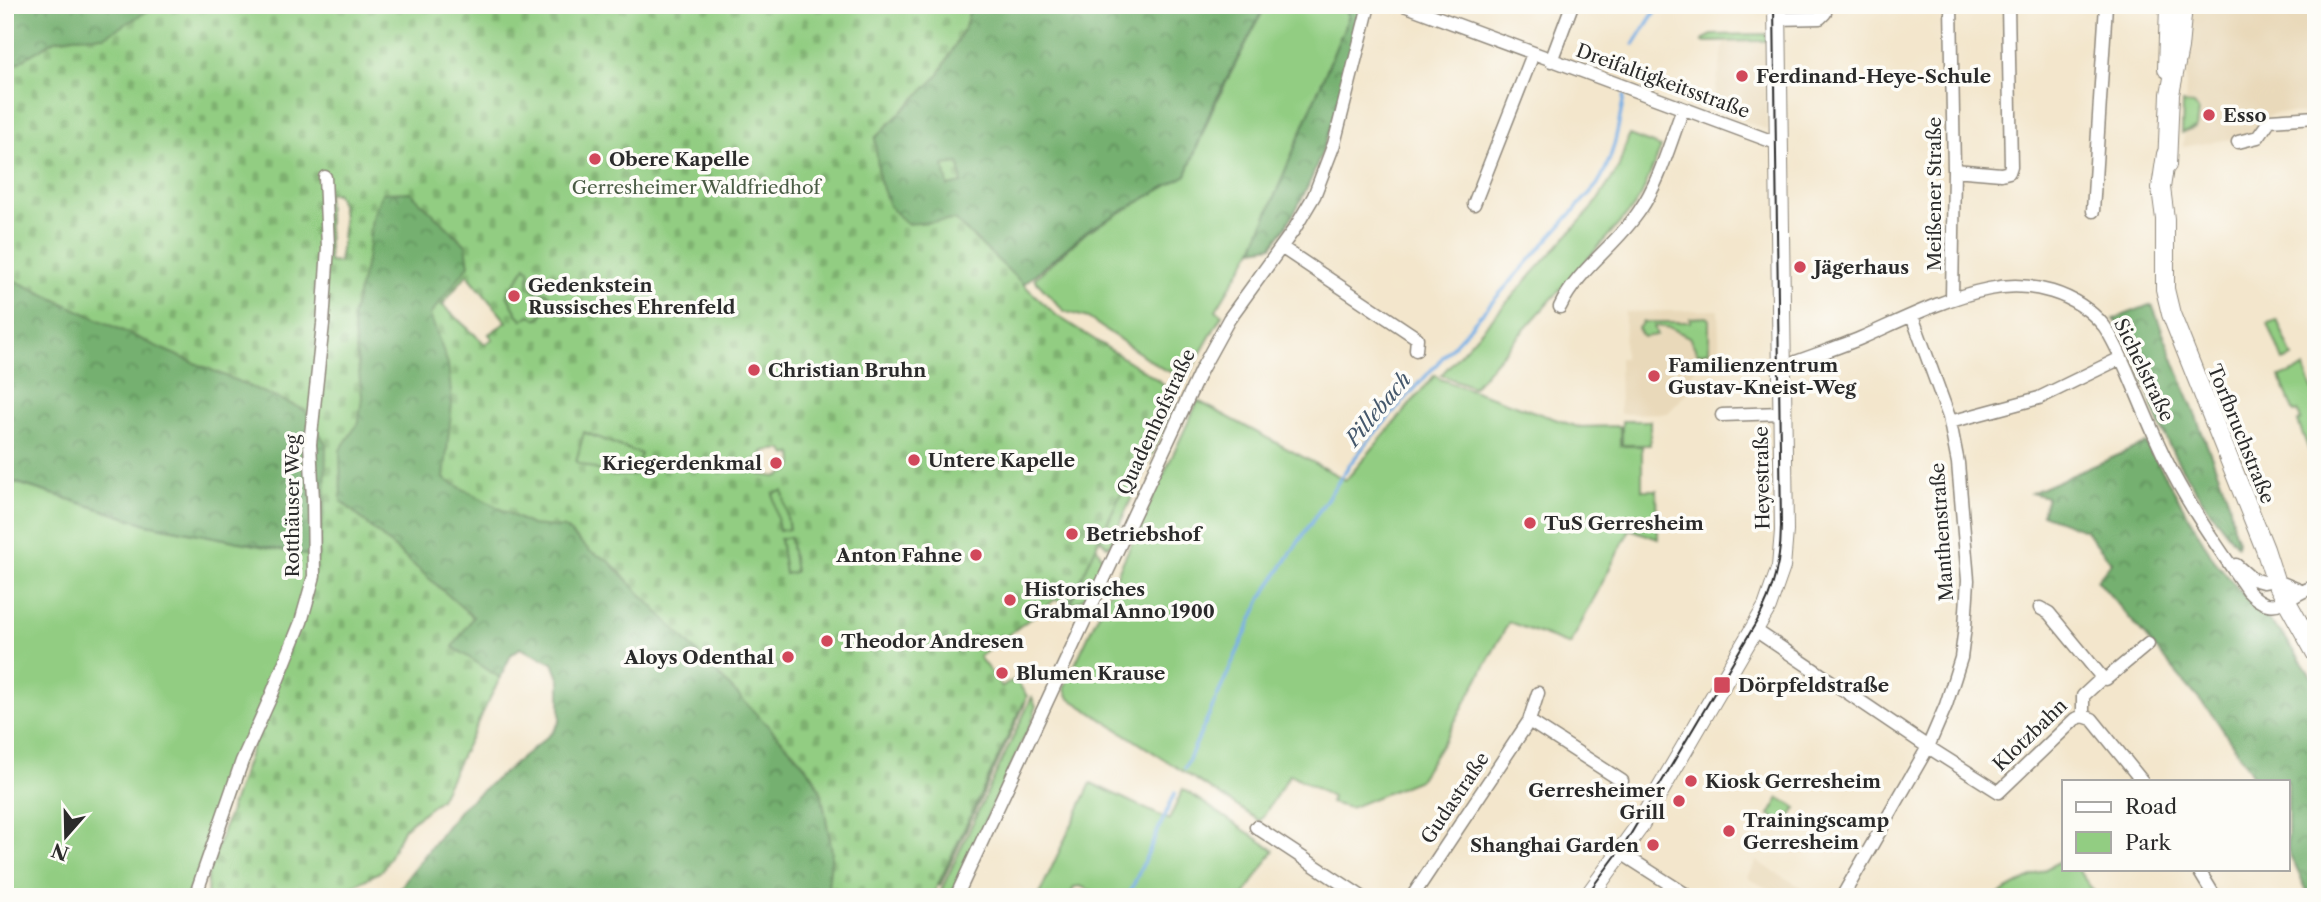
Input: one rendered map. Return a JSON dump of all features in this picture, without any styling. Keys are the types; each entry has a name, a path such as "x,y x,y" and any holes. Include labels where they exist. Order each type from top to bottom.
{"street":[{"name":"Quadenhofstraße","path":"956,897 1201,370 1228,320 1306,212 1326,168 1369,5"},
{"name":"Dreifaltigkeitsstraße","path":"1404,5 1779,144"},
{"path":"1551,61 1572,5"},
{"path":"1777,12 1820,18 1825,13 1825,5"},
{"name":"Meißener Straße","path":"1951,5 1954,170 1952,299"},
{"path":"1954,170 2001,174 2009,172 2011,153 2008,5"},
{"path":"2093,211 2106,5"},
{"name":"Torfbruchstraße","path":"2169,5 2166,64 2170,94"},
{"path":"2166,64 2174,47 2177,5"},
{"name":"Torfbruchstraße","path":"2183,5 2179,48 2170,94 2161,188 2165,219 2165,289 2171,314 2264,546 2275,580 2294,597 2316,654"},
{"name":"Heyestraße","path":"1588,897 1638,828 1755,630 1774,592 1782,559 1777,12"},
{"path":"1474,204 1533,54"},
{"path":"1560,307 1568,290 1641,209 1683,109"},
{"path":"2238,142 2258,137 2270,120 2316,117"},
{"name":"Rotthäuser Weg","path":"195,897 242,761 298,632 314,576 310,444 328,247 325,177"},
{"path":"1281,247 1417,338 1416,351"},
{"name":"Sichelstraße","path":"1781,368 1952,299 2007,287 2048,290 2068,298 2088,310 2105,328 2164,456 2196,515 2255,598 2272,606 2294,597"},
{"name":"Manthenstraße","path":"1842,897 1928,747 1947,705 1961,658 1968,580 1963,502 1950,422 1913,316"},
{"path":"1950,422 2039,398 2121,358"},
{"path":"1722,415 1782,413"},
{"name":"Sichelstraße","path":"2221,550 2252,579 2263,582 2275,580"},
{"path":"2294,597 2316,586"},
{"path":"2040,608 2049,613 2101,677 2106,679 2148,644"},
{"path":"1755,630 1928,747"},
{"name":"Klotzbahn","path":"1928,747 1999,792 2075,719 2083,716 2084,696 2101,677"},
{"name":"Gudastraße","path":"1412,897 1529,721 1538,693"},
{"path":"2083,716 2092,719 2141,780"},
{"path":"1529,721 1622,781"},
{"path":"1256,827 1362,897"},
{"path":"1621,853 1690,897"},
{"path":"2200,870 2215,897"}],"shaded area":[{"path":"2190,5 2316,5 2316,114 2276,113 2268,116 2255,135 2183,147"},
{"name":"Ferdinand-Heye-Schule","path":"1724,43 1766,43 1767,130 1712,108"},
{"path":"1718,310 1720,366 1698,366 1690,375 1691,388 1668,413 1620,414 1619,358 1624,358 1625,312"},
{"path":"1756,861 1811,893 1809,897 1782,897 1747,877"}],"green space":[{"path":"5,5 1266,5 1212,107 1186,175 1087,231 815,458 702,407 583,432 576,463 813,776 822,795 832,851 827,897 395,897 461,808 553,732 560,721 560,681 553,663 520,648 511,655 500,678 452,647 473,617 312,556 147,524 5,479","holes":["336,193 343,218 339,263 329,262 327,194","526,266 530,271 528,286 539,293 547,292 555,303 537,319 530,315 523,320 507,295","467,273 507,322 489,334 493,339 485,344 442,305"]},
{"name":"Gerresheimer Waldfriedhof","path":"158,5 971,5 965,27 938,76 875,138 879,178 889,206 907,224 955,220 1056,315 1161,382 1166,396 1070,603 1056,599 979,657 1002,687 1015,679 1027,696 932,897 827,897 832,851 822,795 813,775 794,753 608,560 591,552 565,528 531,525 444,479 452,403 448,364 430,315 469,265 466,245 410,192 382,193 372,218 367,259 352,318 362,396 359,422 340,450 341,501 473,617 453,647 500,678 440,799 404,828 383,870 333,897 207,897 208,874 318,556 325,500 326,444 305,410 162,349 5,276 5,71 55,40 105,36","holes":["336,193 342,208 339,263 329,262 327,194","526,266 530,271 528,286 539,293 547,292 555,303 537,319 530,315 523,320 507,295","467,274 507,322 489,334 493,339 485,344 442,305","584,432 641,454 633,475 613,476 576,462","782,449 787,455 793,454 794,464 790,471 776,477 759,474 754,460 760,459 760,455 764,454 764,451","783,491 789,529 779,531 773,493","790,537 795,572 785,574 780,539"]},
{"path":"1266,5 1343,5 1349,16 1253,249 1216,310 1222,315 1185,381 1088,318 1064,311 1034,279 1087,232 1186,175 1213,108"},
{"path":"1343,5 1361,5 1338,99 1318,161 1306,191 1272,246 1253,249 1349,16"},
{"path":"1766,34 1766,41 1703,42 1712,35"},
{"path":"2183,103 2194,105 2198,110 2196,128 2182,133"},
{"path":"1629,135 1661,147 1634,207 1473,387 1441,375 1594,206 1618,169"},
{"path":"959,163 962,183 948,186 944,165"},
{"path":"526,266 555,303 537,319 523,320 507,295"},
{"path":"2149,305 2153,307 2229,501 2237,545 2204,502 2175,455 2159,423 2135,356 2114,319"},
{"path":"1707,317 1709,351 1698,354 1689,337 1671,328 1654,326 1657,335 1643,337 1638,328 1643,322 1690,322 1690,318"},
{"path":"2277,320 2293,357 2283,361 2268,323"},
{"path":"2304,368 2316,398 2314,463 2298,422 2301,421 2298,412 2294,413 2280,377"},
{"path":"1435,375 1578,427 1620,426 1620,446 1642,446 1642,490 1657,490 1658,539 1630,529 1570,645 1509,622 1447,736 1419,780 1350,808 1330,803 1332,797 1290,774 1260,821 1069,698 1064,688 1198,401 1346,480"},
{"path":"1165,399 1175,404 1110,545 1107,546 1100,539"},
{"path":"1622,421 1650,421 1650,445 1622,445"},
{"path":"583,432 641,454 634,475 613,476 576,462"},
{"path":"2146,443 2214,560 2244,596 2284,636 2316,683 2316,897 2310,897 2290,855 2290,780 2254,780 2215,718 2097,580 2112,562 2085,530 2042,514 2047,497 2031,493"},
{"path":"5,479 147,524 312,556 307,594 187,897 5,897"},
{"path":"783,491 789,530 778,531 773,492"},
{"path":"790,537 795,573 785,574 780,539"},
{"path":"1096,546 1103,559 1095,580 1083,599 1070,603"},
{"path":"1027,696 1024,706 940,886 938,885"},
{"path":"1032,697 1036,707 1034,716 950,897 938,897"},
{"path":"1091,783 1169,820 1183,789 1274,850 1243,897 1106,897 1080,886 1074,887 1070,897 1038,897"},
{"path":"1779,798 1796,808 1786,824 1769,815"},
{"path":"2062,860 2062,870 2078,870 2098,897 1994,897"}],"waterway":[{"name":"Pillebach","path":"1634,44 1659,5"},
{"name":"Pillebach","path":"1185,768 1262,597 1350,464 1374,434 1597,185 1611,153 1624,96"},
{"name":"Pillebach","path":"1128,897 1175,793"}],"tram line":[{"path":"1585,897 1626,842 1757,621 1768,598 1778,564 1781,526 1774,5"}],"place":[{"name":"Ferdinand-Heye-Schule","path":"1742,76"},
{"name":"Esso","path":"2209,115"},
{"name":"Obere Kapelle","path":"595,159"},
{"name":"Jägerhaus","path":"1800,267"},
{"name":"Gedenkstein Russisches Ehrenfeld","path":"514,296"},
{"name":"Christian Bruhn","path":"754,370"},
{"name":"Familienzentrum Gustav-Kneist-Weg","path":"1654,376"},
{"name":"Untere Kapelle","path":"914,460"},
{"name":"Kriegerdenkmal","path":"776,463"},
{"name":"TuS Gerresheim","path":"1530,523"},
{"name":"Betriebshof","path":"1072,534"},
{"name":"Anton Fahne","path":"976,555"},
{"name":"Historisches Grabmal Anno 1900","path":"1010,600"},
{"name":"Theodor Andresen","path":"827,641"},
{"name":"Aloys Odenthal","path":"788,657"},
{"name":"Blumen Krause","path":"1002,673"},
{"name":"Dörpfeldstraße","path":"1722,685"},
{"name":"Kiosk Gerresheim","path":"1691,781"},
{"name":"Gerresheimer Grill","path":"1679,801"},
{"name":"Trainingscamp Gerresheim","path":"1729,831"},
{"name":"Shanghai Garden","path":"1653,845"}]}
